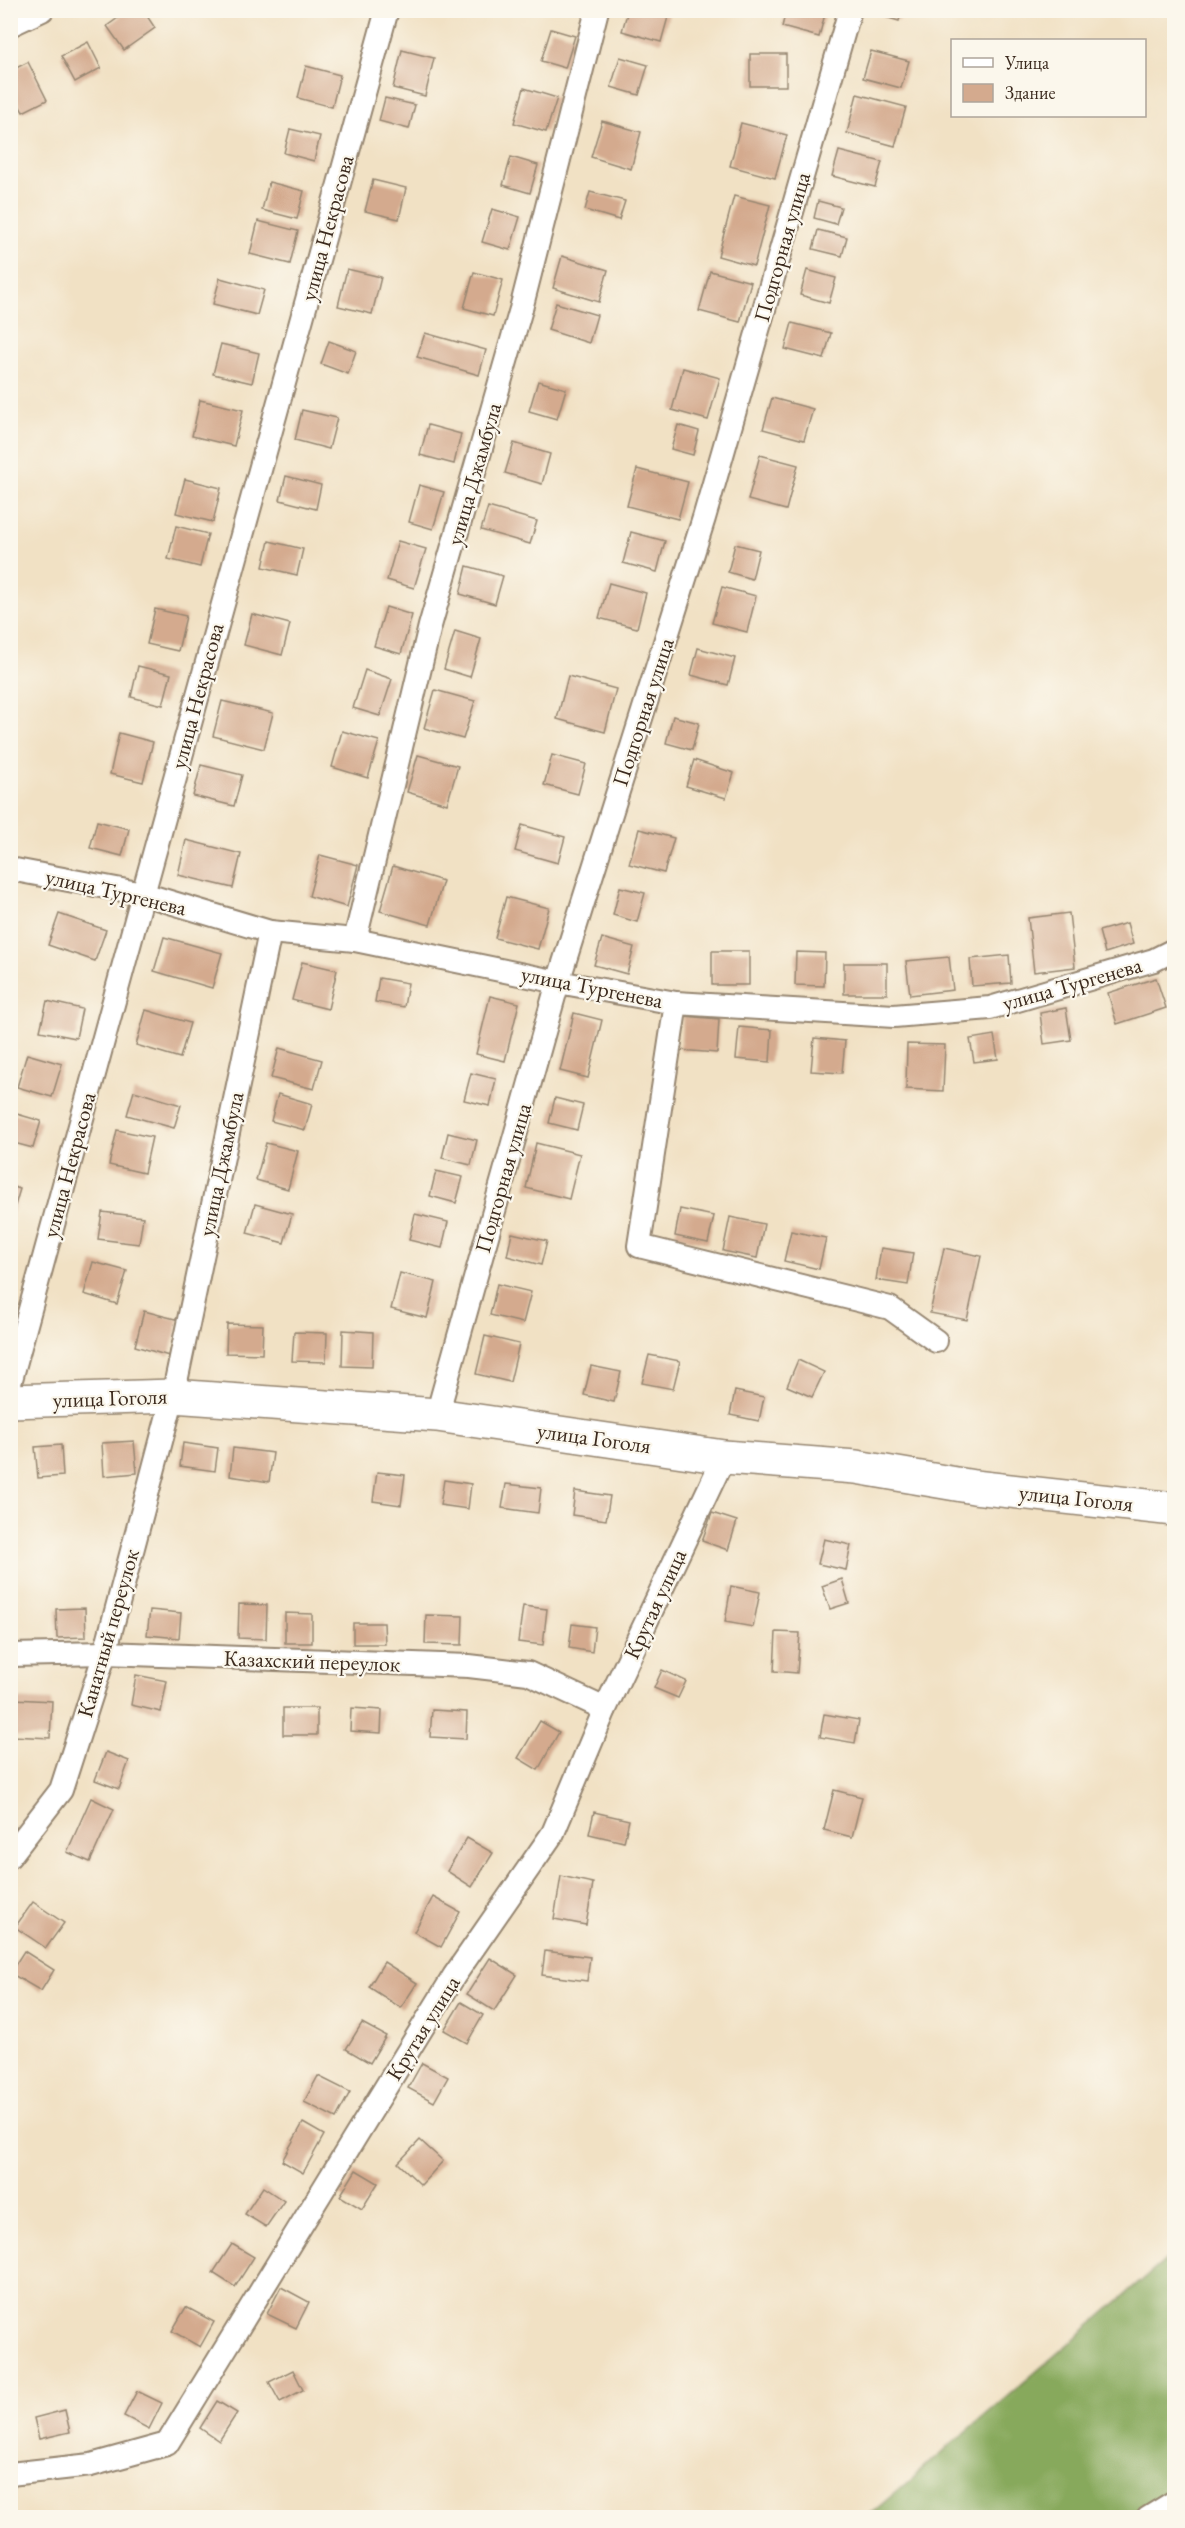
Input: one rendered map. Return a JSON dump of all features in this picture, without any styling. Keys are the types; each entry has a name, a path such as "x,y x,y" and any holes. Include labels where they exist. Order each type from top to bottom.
{"street":[{"path":"10,25 42,10"},
{"name":"улица Некрасова","path":"10,1383 142,894 387,10"},
{"name":"улица Джамбула","path":"356,940 430,626 521,309 597,10"},
{"name":"Подгорная улица","path":"437,1415 558,982 704,518 850,10"},
{"name":"улица Тургенева","path":"10,869 142,894 270,932 356,940 558,982 676,1003 894,1016 990,1008 1154,960 1174,950"},
{"name":"улица Джамбула","path":"173,1396 270,932"},
{"path":"676,1003 639,1246 890,1308 936,1341"},
{"name":"улица Гоголя","path":"10,1401 173,1396 437,1415 724,1457 856,1467 974,1487 1174,1509"},
{"name":"Канатный переулок","path":"10,1856 61,1790 105,1653 173,1396"},
{"name":"Крутая улица","path":"10,2474 91,2465 167,2445 454,1976 553,1833 605,1709 724,1457"},
{"name":"Казахский переулок","path":"10,1655 105,1653 469,1666 528,1673 605,1709"},
{"path":"1149,2517 1174,2502"}],"green space":[{"path":"1174,2253 1174,2517 867,2517"}],"building":[{"path":"129,10 143,10 155,28 124,50 107,26"},
{"path":"628,10 670,10 661,42 622,31"},
{"path":"786,10 814,10 825,14 819,37 782,27"},
{"path":"884,10 902,10 899,21 882,16"},
{"path":"551,29 575,36 565,68 541,61"},
{"path":"88,42 101,68 75,82 61,56"},
{"path":"402,50 434,58 425,96 393,88"},
{"path":"871,51 909,61 901,88 863,78"},
{"path":"750,54 786,54 786,86 750,86"},
{"path":"620,57 648,65 639,95 611,87"},
{"path":"28,62 47,100 23,112 10,89 10,71"},
{"path":"306,66 340,75 332,107 298,98"},
{"path":"524,88 557,98 546,132 514,123"},
{"path":"857,94 906,107 895,146 847,133"},
{"path":"385,98 415,105 409,129 379,121"},
{"path":"602,121 641,132 631,169 591,157"},
{"path":"741,123 787,135 775,178 730,166"},
{"path":"290,129 320,136 314,161 284,153"},
{"path":"839,151 882,162 875,187 832,176"},
{"path":"511,157 538,165 530,193 503,185"},
{"path":"373,180 406,188 399,219 365,211"},
{"path":"269,182 304,191 297,219 262,210"},
{"path":"590,192 625,201 619,220 585,210"},
{"path":"734,196 770,205 754,266 718,256"},
{"path":"818,201 841,207 836,224 814,218"},
{"path":"492,209 520,217 510,250 482,242"},
{"path":"258,221 298,231 290,264 250,254"},
{"path":"818,230 847,237 842,256 813,249"},
{"path":"562,256 608,270 599,302 553,288"},
{"path":"347,269 381,277 372,314 338,306"},
{"path":"807,270 836,278 829,303 800,295"},
{"path":"710,271 751,282 740,322 699,311"},
{"path":"474,272 503,280 493,316 464,308"},
{"path":"220,278 264,290 257,315 213,304"},
{"path":"556,303 597,315 589,343 548,330"},
{"path":"792,323 831,333 824,359 785,349"},
{"path":"425,333 486,350 479,375 417,357"},
{"path":"329,341 356,351 348,374 321,364"},
{"path":"221,344 259,353 252,383 213,374"},
{"path":"683,368 720,378 708,420 672,410"},
{"path":"538,381 566,389 557,419 529,411"},
{"path":"772,398 813,409 804,440 763,429"},
{"path":"200,400 243,410 234,446 192,436"},
{"path":"302,410 337,418 329,449 295,440"},
{"path":"428,425 461,434 454,464 420,455"},
{"path":"678,425 699,431 693,455 671,449"},
{"path":"514,443 550,454 542,484 505,473"},
{"path":"760,455 798,465 786,510 748,500"},
{"path":"637,469 688,482 678,519 627,506"},
{"path":"286,476 321,485 316,509 280,500"},
{"path":"185,479 221,488 213,522 176,513"},
{"path":"419,485 444,492 433,529 409,522"},
{"path":"488,507 537,521 530,544 481,530"},
{"path":"176,526 208,534 200,567 168,559"},
{"path":"631,532 665,541 657,572 623,563"},
{"path":"269,541 303,549 297,575 263,567"},
{"path":"398,541 426,549 414,588 387,580"},
{"path":"735,544 759,550 752,579 728,572"},
{"path":"467,566 503,576 495,604 460,594"},
{"path":"609,583 646,593 637,628 599,618"},
{"path":"722,587 756,596 747,632 712,623"},
{"path":"386,607 412,615 401,654 374,646"},
{"path":"155,609 186,616 178,651 147,644"},
{"path":"252,614 290,624 282,655 244,645"},
{"path":"455,631 481,639 470,677 444,669"},
{"path":"698,648 735,658 728,685 691,675"},
{"path":"138,666 171,674 163,705 131,697"},
{"path":"365,670 392,679 380,716 353,708"},
{"path":"568,676 616,689 605,732 557,719"},
{"path":"435,690 475,701 463,739 424,728"},
{"path":"222,701 273,713 264,749 213,736"},
{"path":"673,716 699,723 692,750 666,743"},
{"path":"342,731 379,741 368,778 332,767"},
{"path":"119,733 153,742 143,782 110,774"},
{"path":"418,755 458,766 447,804 407,792"},
{"path":"552,755 586,764 578,794 544,785"},
{"path":"694,760 734,773 726,798 686,786"},
{"path":"201,765 242,775 234,806 193,796"},
{"path":"97,821 129,829 122,856 90,848"},
{"path":"522,825 565,837 558,863 515,851"},
{"path":"639,829 674,838 664,873 629,864"},
{"path":"186,840 241,854 233,888 178,875"},
{"path":"320,855 358,865 347,907 309,896"},
{"path":"393,866 443,881 430,925 380,911"},
{"path":"620,887 645,893 637,922 613,915"},
{"path":"506,897 549,908 538,949 495,938"},
{"path":"1069,913 1075,967 1034,972 1028,918"},
{"path":"59,914 106,930 95,961 48,945"},
{"path":"1127,923 1133,944 1105,953 1099,931"},
{"path":"164,937 222,953 212,988 154,971"},
{"path":"602,938 634,947 627,974 594,965"},
{"path":"712,951 749,951 749,985 712,985"},
{"path":"796,952 825,953 824,986 795,985"},
{"path":"1009,955 1011,983 972,986 970,959"},
{"path":"949,957 953,990 910,995 906,961"},
{"path":"302,962 337,970 328,1009 292,1000"},
{"path":"844,963 887,963 887,994 844,994"},
{"path":"379,978 408,983 404,1007 375,1002"},
{"path":"1156,978 1166,1008 1117,1024 1108,993"},
{"path":"490,996 519,1003 505,1061 476,1054"},
{"path":"47,1001 82,1009 76,1038 40,1031"},
{"path":"1066,1008 1071,1040 1044,1044 1040,1013"},
{"path":"146,1010 190,1023 180,1058 136,1045"},
{"path":"574,1013 602,1020 588,1078 560,1071"},
{"path":"683,1016 719,1019 717,1053 680,1050"},
{"path":"739,1027 772,1030 770,1062 736,1059"},
{"path":"994,1035 998,1059 974,1062 970,1039"},
{"path":"814,1038 845,1041 842,1073 811,1071"},
{"path":"907,1044 945,1045 943,1091 906,1089"},
{"path":"279,1048 322,1060 314,1089 271,1078"},
{"path":"27,1054 62,1064 52,1097 17,1087"},
{"path":"471,1073 496,1079 490,1106 464,1100"},
{"path":"134,1091 181,1105 174,1128 127,1115"},
{"path":"278,1094 312,1104 305,1130 271,1121"},
{"path":"555,1098 583,1105 577,1130 549,1123"},
{"path":"10,1112 41,1121 33,1148 10,1142"},
{"path":"117,1130 152,1137 144,1173 109,1165"},
{"path":"448,1133 477,1140 471,1165 442,1158"},
{"path":"266,1143 298,1151 288,1189 256,1180"},
{"path":"536,1143 580,1154 569,1199 526,1188"},
{"path":"436,1171 463,1177 456,1203 430,1196"},
{"path":"10,1186 20,1189 11,1219 10,1219"},
{"path":"255,1204 292,1214 284,1243 247,1233"},
{"path":"680,1209 714,1216 708,1243 675,1236"},
{"path":"102,1212 143,1217 139,1244 98,1239"},
{"path":"415,1214 448,1222 442,1248 409,1240"},
{"path":"730,1217 764,1224 757,1258 723,1251"},
{"path":"791,1231 826,1238 819,1269 784,1261"},
{"path":"512,1233 547,1241 541,1265 507,1256"},
{"path":"881,1248 913,1253 908,1285 876,1280"},
{"path":"944,1248 981,1256 967,1320 930,1313"},
{"path":"93,1262 127,1271 117,1304 84,1294"},
{"path":"400,1273 436,1282 427,1318 391,1309"},
{"path":"497,1284 531,1292 523,1323 490,1315"},
{"path":"144,1311 179,1320 169,1356 135,1346"},
{"path":"227,1324 263,1325 262,1354 226,1353"},
{"path":"343,1330 373,1332 372,1367 342,1366"},
{"path":"294,1332 327,1333 326,1362 292,1361"},
{"path":"485,1336 519,1344 510,1382 476,1374"},
{"path":"649,1355 680,1361 673,1389 642,1383"},
{"path":"798,1360 824,1372 812,1397 787,1386"},
{"path":"591,1366 621,1372 614,1402 584,1395"},
{"path":"735,1391 764,1397 759,1421 730,1415"},
{"path":"134,1441 137,1473 104,1476 102,1443"},
{"path":"183,1443 218,1448 215,1471 180,1466"},
{"path":"61,1445 63,1476 38,1478 35,1447"},
{"path":"233,1448 273,1453 269,1482 230,1476"},
{"path":"377,1472 405,1475 401,1505 373,1501"},
{"path":"444,1480 471,1484 468,1509 440,1505"},
{"path":"506,1484 541,1488 538,1513 502,1508"},
{"path":"575,1491 610,1496 606,1520 572,1515"},
{"path":"712,1513 737,1521 728,1550 702,1541"},
{"path":"824,1539 851,1545 846,1570 818,1564"},
{"path":"842,1579 849,1603 830,1609 822,1586"},
{"path":"731,1586 760,1592 753,1627 725,1622"},
{"path":"239,1604 267,1605 266,1639 238,1638"},
{"path":"523,1606 547,1609 543,1645 518,1642"},
{"path":"85,1608 86,1637 57,1638 56,1609"},
{"path":"150,1610 181,1613 179,1638 147,1635"},
{"path":"285,1613 312,1614 312,1643 285,1643"},
{"path":"426,1615 463,1616 462,1645 425,1644"},
{"path":"353,1623 384,1623 385,1644 353,1644"},
{"path":"572,1624 595,1627 592,1652 569,1648"},
{"path":"776,1632 800,1633 797,1673 774,1671"},
{"path":"662,1670 686,1681 678,1698 654,1688"},
{"path":"136,1675 167,1681 161,1712 131,1705"},
{"path":"14,1699 52,1701 50,1738 12,1736"},
{"path":"283,1708 317,1708 317,1735 283,1735"},
{"path":"351,1708 382,1710 381,1733 350,1731"},
{"path":"432,1710 467,1712 466,1739 430,1737"},
{"path":"824,1714 859,1720 855,1743 820,1737"},
{"path":"540,1721 559,1732 538,1770 518,1758"},
{"path":"106,1752 129,1761 119,1789 95,1780"},
{"path":"834,1790 862,1797 852,1837 824,1830"},
{"path":"91,1798 114,1809 90,1862 67,1852"},
{"path":"594,1812 629,1820 624,1842 589,1834"},
{"path":"467,1838 493,1853 472,1887 447,1871"},
{"path":"561,1876 593,1883 586,1925 554,1919"},
{"path":"433,1897 460,1912 441,1947 414,1932"},
{"path":"33,1902 64,1923 46,1948 15,1927"},
{"path":"24,1951 54,1970 41,1991 10,1973"},
{"path":"545,1951 590,1957 587,1981 542,1975"},
{"path":"490,1958 517,1975 494,2011 467,1994"},
{"path":"384,1962 417,1983 401,2008 369,1987"},
{"path":"461,2002 483,2015 467,2043 444,2030"},
{"path":"362,2023 386,2036 370,2063 346,2049"},
{"path":"422,2063 448,2077 434,2102 408,2088"},
{"path":"318,2076 350,2092 336,2118 304,2102"},
{"path":"303,2123 324,2135 303,2173 282,2161"},
{"path":"420,2140 443,2161 421,2185 398,2163"},
{"path":"356,2170 378,2183 362,2209 340,2196"},
{"path":"263,2187 284,2201 266,2227 245,2214"},
{"path":"232,2244 254,2257 235,2287 213,2273"},
{"path":"281,2287 309,2302 296,2328 267,2314"},
{"path":"186,2307 214,2322 200,2347 172,2331"},
{"path":"293,2370 303,2390 280,2402 269,2382"},
{"path":"137,2391 162,2403 149,2429 124,2416"},
{"path":"217,2401 237,2413 219,2441 200,2428"},
{"path":"65,2410 70,2432 39,2439 34,2418"}]}
